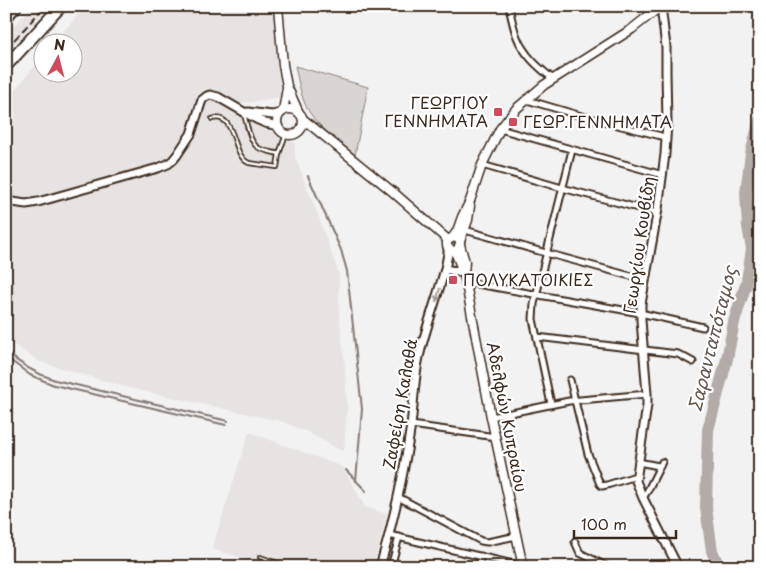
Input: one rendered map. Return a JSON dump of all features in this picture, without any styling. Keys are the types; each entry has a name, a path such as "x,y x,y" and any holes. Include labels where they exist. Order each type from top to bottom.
{"highway":[{"path":"6,18 16,6"},
{"path":"6,66 61,6"}],"main road":[{"path":"278,6 283,65 287,86 301,116 303,126 299,132"},
{"path":"454,243 482,165 500,129 516,109 553,79 632,29 661,6"},
{"path":"287,86 282,112 277,122 281,131 293,135 307,130 316,132 330,141"},
{"path":"282,112 290,109 297,111 330,141 454,243"},
{"path":"454,243 465,230 470,213 470,201"},
{"name":"Αδελφών Κυπραίου","path":"454,243 466,282 522,566"}],"street":[{"path":"509,6 520,43 538,67 553,79"},
{"name":"Γεωργίου Κουβίδη","path":"661,6 666,48 666,137 658,213 640,313 647,405 636,481 678,567"},
{"path":"6,201 26,204 38,202 168,164 189,138 202,100 207,96 218,97 256,119 278,126"},
{"path":"526,99 578,115 666,137"},
{"path":"243,111 272,115 282,112"},
{"path":"500,129 663,175"},
{"path":"551,404 533,319 536,294 572,150"},
{"path":"482,165 658,213"},
{"path":"465,230 645,280"},
{"name":"Ζαφείρη Καλαθά","path":"380,567 398,497 411,425 415,381 420,356 454,243"},
{"path":"445,269 464,273"},
{"path":"466,282 640,313 703,327"},
{"path":"537,337 678,354 693,362"},
{"path":"570,380 588,454 600,484 602,486 607,485 636,476"},
{"path":"492,417 576,400 647,394"},
{"path":"411,425 496,437"},
{"path":"638,462 661,464 643,498"},
{"path":"398,497 481,541 486,542 517,536"},
{"path":"389,535 522,566"},
{"path":"391,567 399,537"},
{"path":"575,542 580,553 608,567"},
{"path":"478,567 481,556"}],"lane":[{"path":"243,111 255,146 279,154"},
{"path":"212,118 221,118 229,125 240,155 245,161 277,167 286,134"},
{"path":"260,557 289,567"}],"shaded area":[{"path":"32,6 49,6 6,53 6,35"},
{"path":"86,6 272,6 281,97 237,104 219,94 203,93 184,140 174,154 165,161 152,167 29,200 13,201 6,199 6,101 32,69 32,82 82,82 82,32 63,32"},
{"path":"295,66 368,87 355,155 327,132 309,111 302,95"},
{"path":"210,101 217,101 295,143 295,157 339,275 339,313 345,366 347,409 344,452 305,431 280,421 129,388 40,362 14,345 6,334 6,207 25,210 108,188 109,184 173,168 193,139 205,106"},
{"path":"249,432 343,467 365,507 387,514 373,567 272,567 212,549"}],"waterway":[{"name":"Σαρανταπόταμος","path":"719,567 712,551 706,508 708,430 727,359 734,322 747,281 752,249 748,227 746,193 751,153 760,120"},
{"path":"308,176 341,250 347,271 362,409 356,481"},
{"path":"6,351 17,361 55,380 228,421"},
{"path":"6,357 30,375 54,385 226,425"},
{"path":"346,470 366,491"}],"railway":[{"path":"6,49 45,6"}],"place":[{"name":"ΓΕΩΡΓΙΟΥ ΓΕΝΝΗΜΑΤΑ","path":"498,112"},
{"name":"ΓΕΩΡ.ΓΕΝΝΗΜΑΤΑ","path":"513,122"},
{"name":"ΠΟΛΥΚΑΤΟΙΚΙΕΣ","path":"453,280"}]}
